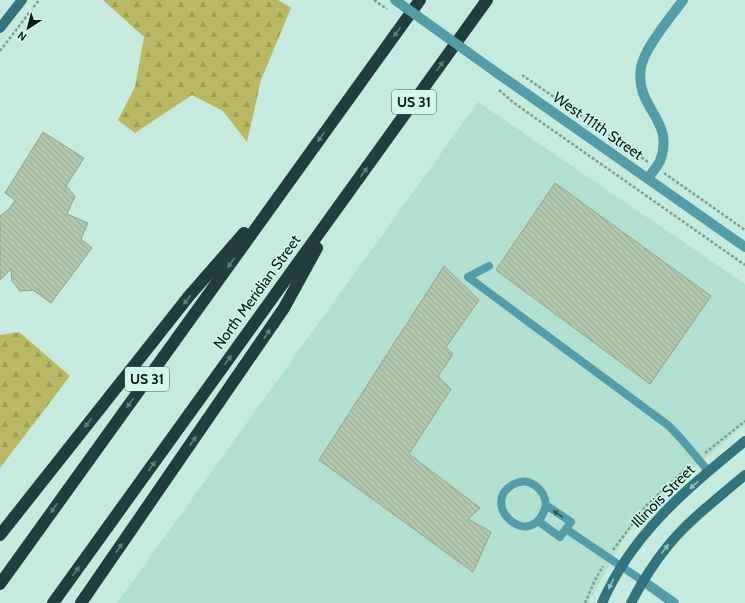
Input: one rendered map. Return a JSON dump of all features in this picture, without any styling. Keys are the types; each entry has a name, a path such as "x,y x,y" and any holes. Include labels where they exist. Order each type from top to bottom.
{"highway":[{"name":"US 31","path":"0,584 420,0"},
{"name":"North Meridian Street","path":"53,603 487,0"},
{"path":"0,535 189,296 294,175"},
{"path":"81,603 284,308 341,203"}],"street":[{"path":"0,28 22,0"},
{"name":"West 111th Street","path":"395,0 745,247"},
{"path":"648,178 659,162 663,151 664,139 661,126 643,95 640,80 641,65 650,46 683,0"},
{"name":"Illinois Street","path":"602,603 621,565 658,518 745,441"},
{"path":"630,603 642,581 670,543 686,526 745,475"},
{"path":"642,581 674,603"}],"lane":[{"path":"489,266 468,277 663,422 684,442 709,472"},
{"path":"523,482 537,486 542,491 545,497 546,506 544,513 538,521 525,526 512,522 503,512 502,505 503,498 510,486 523,482"},
{"path":"546,506 568,526 642,581"},
{"path":"538,521 560,537 568,526"}],"path":[{"path":"0,51 39,0"},
{"path":"374,0 378,3"},
{"path":"521,74 638,155"},
{"path":"499,90 514,103 745,265"},
{"path":"673,180 745,230"}],"shaded area":[{"path":"478,102 745,284 745,424 668,490 629,530 588,603 117,603"}],"green space":[{"path":"103,0 278,0 291,8 261,80 247,142 223,111 192,95 135,133 118,120 135,87 144,37"},
{"path":"19,332 70,376 0,468 0,335"}],"building":[{"path":"43,132 84,158 66,186 75,196 67,214 88,223 81,239 92,248 51,303 33,290 20,291 12,281 11,269 0,280 0,216 9,209 15,200 5,193"},
{"path":"555,183 711,296 650,384 496,270"},
{"path":"444,266 479,300 446,347 453,354 438,376 451,389 409,454 480,508 468,519 491,532 473,572 319,460"}]}
